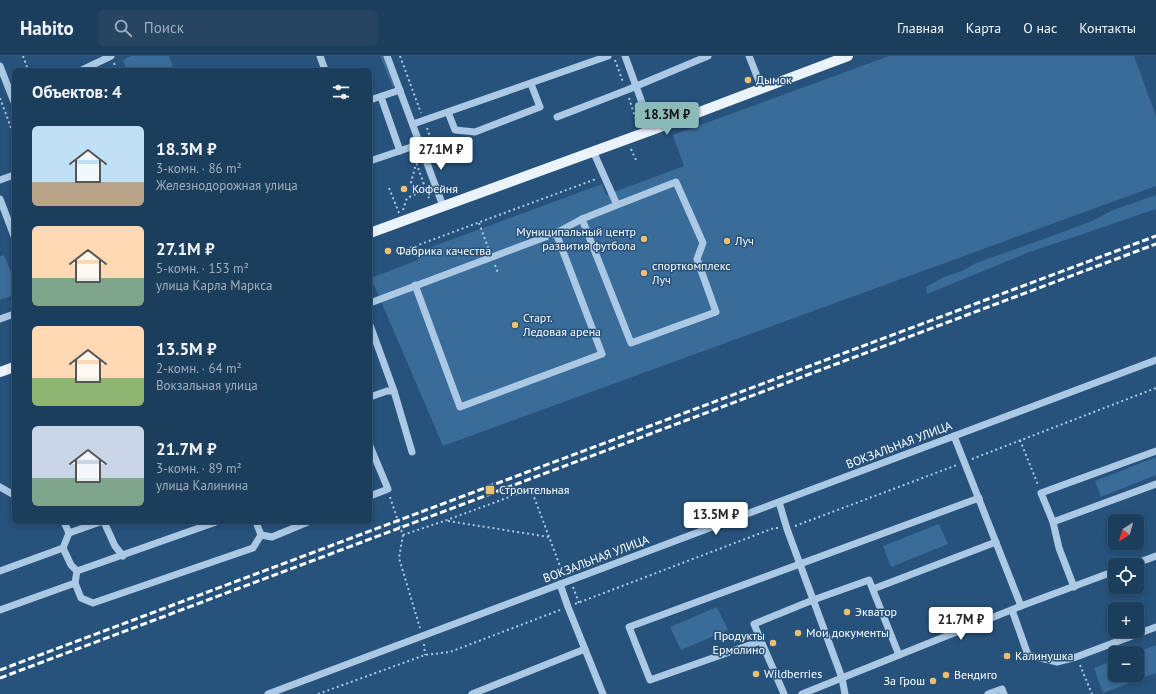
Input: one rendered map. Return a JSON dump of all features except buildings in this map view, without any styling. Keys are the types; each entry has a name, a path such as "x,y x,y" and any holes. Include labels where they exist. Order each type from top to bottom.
{"main road":[{"path":"372,232 652,130 848,56"},
{"path":"0,372 12,368"}],"street":[{"path":"320,56 324,68"},
{"path":"387,56 443,206"},
{"path":"413,124 608,56"},
{"path":"625,56 652,130"},
{"path":"557,117 708,56"},
{"path":"749,56 762,89"},
{"path":"86,68 108,57"},
{"path":"0,66 12,95"},
{"path":"448,112 455,130 475,132 540,108 531,84"},
{"path":"372,99 400,90"},
{"path":"381,97 400,151"},
{"path":"372,160 420,144"},
{"path":"593,151 617,204"},
{"path":"0,180 12,175"},
{"path":"372,302 556,233 582,219 617,204 676,182 703,243 697,259 716,312 631,343 582,219"},
{"path":"0,199 12,231"},
{"path":"415,285 460,407 602,354 556,233"},
{"path":"0,319 12,315"},
{"path":"372,330 394,391 412,452"},
{"name":"ВОКЗАЛЬНАЯ УЛИЦА","path":"269,694 1156,360"},
{"path":"372,396 387,391 394,391"},
{"path":"954,436 1021,606"},
{"path":"372,451 388,489 372,495"},
{"path":"1074,587 1059,548 1053,522 1041,493 1156,451"},
{"path":"1053,522 1156,484"},
{"path":"0,487 12,494"},
{"path":"761,642 650,680 629,627 979,498"},
{"path":"780,502 787,528 842,678 845,694"},
{"path":"65,524 69,534"},
{"path":"0,571 62,548 69,534 95,524"},
{"path":"105,524 115,546 123,556"},
{"path":"77,571 211,524"},
{"path":"257,524 262,535"},
{"path":"262,535 272,537 303,524"},
{"path":"77,571 75,583 81,598 93,603 253,548 262,535"},
{"path":"873,589 996,542"},
{"path":"62,548 71,565 77,571"},
{"path":"1144,560 1156,556"},
{"path":"802,694 1021,606 1108,575"},
{"path":"784,694 754,624 813,600 869,580 899,656"},
{"path":"0,610 75,583"},
{"path":"560,584 603,694"},
{"path":"1012,610 1028,655 1057,662 1076,657 1156,627"},
{"path":"472,694 585,648"},
{"path":"988,694 1002,689 1004,694"}],"path":[{"path":"23,56 27,68"},
{"path":"400,56 433,145"},
{"path":"0,98 12,131"},
{"path":"389,188 401,212 407,198 416,194 411,182 416,163"},
{"path":"410,248 603,176"},
{"path":"413,188 424,183"},
{"path":"479,223 498,273"},
{"path":"318,694 425,655 450,652 774,528 787,528 965,462 1156,388"},
{"path":"1020,440 1041,493"},
{"path":"388,489 403,535 399,558 423,636 425,655"},
{"path":"403,535 531,489 564,574 567,573 571,580 579,603"},
{"path":"447,520 549,537"},
{"path":"1076,657 1092,694"}],"shaded area":[{"path":"131,56 169,56 173,68 126,68 123,60"},
{"path":"380,56 384,56 394,85 393,88"},
{"name":"Луч","path":"889,56 1134,56 1156,116 1156,186 443,446 372,278 418,260 415,253 602,184 606,195 684,166 673,135"},
{"path":"1156,195 1156,209 1027,253 927,294 926,287 944,277 962,271 976,263 1092,221 1113,210"},
{"path":"4,255 12,275 12,296 0,300 0,256"},
{"path":"1156,457 1156,475 1101,497 1095,481"},
{"path":"939,524 948,544 891,567 883,546"},
{"path":"717,607 728,630 681,650 670,627"},
{"path":"1156,645 1156,673 1144,678 1144,650"},
{"path":"1108,663 1108,682 1132,682 1103,693 1094,668"}],"railway":[{"path":"0,670 1156,236"},
{"path":"0,678 1156,244"}],"place":[{"name":"Дымок","path":"748,80"},
{"name":"Кофейня","path":"404,189"},
{"name":"Муниципальный центр развития футбола","path":"644,239"},
{"name":"Луч","path":"727,241"},
{"name":"Фабрика качества","path":"388,251"},
{"name":"спорткомплекс Луч","path":"644,273"},
{"name":"Старт. Ледовая арена","path":"515,325"},
{"name":"Строительная","path":"490,490"},
{"name":"Экватор","path":"847,612"},
{"name":"Мои документы","path":"798,633"},
{"name":"Продукты Ермолино","path":"773,643"},
{"name":"Калинушка","path":"1007,656"},
{"name":"Wildberries","path":"756,674"},
{"name":"Вендиго","path":"946,675"},
{"name":"За Грош","path":"933,681"}]}
